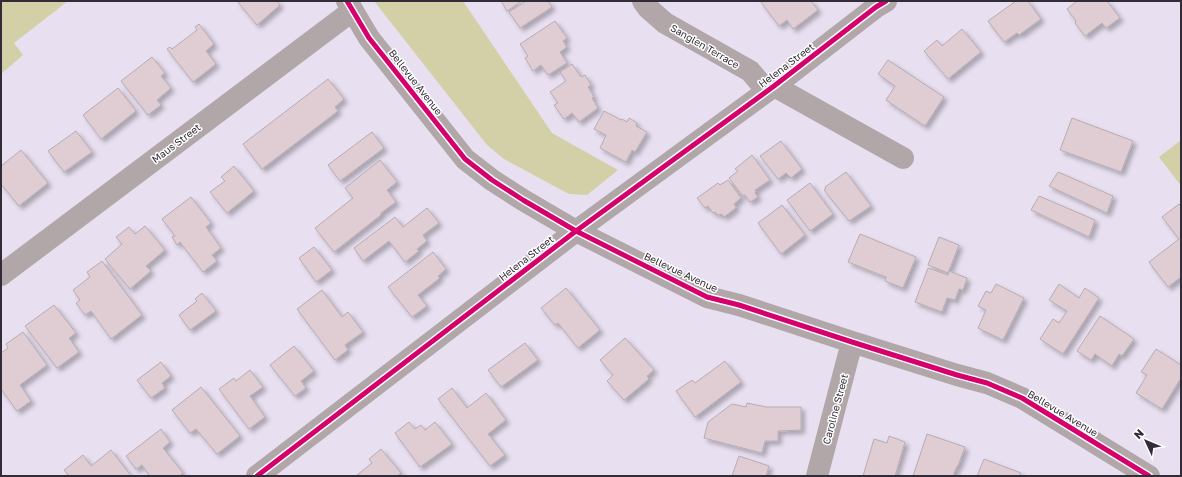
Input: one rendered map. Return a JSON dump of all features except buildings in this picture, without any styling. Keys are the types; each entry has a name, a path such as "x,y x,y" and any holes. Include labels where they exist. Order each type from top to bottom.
{"street":[{"name":"Sanglen Terrace","path":"643,1 648,8 664,23 750,71 770,88 903,158"},
{"name":"Helena Street","path":"257,476 576,231 886,1"},
{"name":"Bellevue Avenue","path":"349,6 369,38 465,159 492,180 576,231 707,297 739,305 994,386 1022,398 1149,476"},
{"name":"Maus Street","path":"1,275 349,6"},
{"name":"Caroline Street","path":"817,476 852,342"}],"shaded area":[{"path":"1,1 68,1 14,43 23,55 1,74"},
{"path":"374,1 463,1 552,133 618,170 587,195 569,194 504,159 487,145"},
{"path":"1181,140 1181,186 1159,157"}],"cycle path":[{"path":"347,1 369,38 465,159 492,180 523,200 576,231 707,297 739,305 852,342 987,383 1022,398 1149,476"},
{"path":"257,476 576,231 774,86 876,7 886,1"}]}
